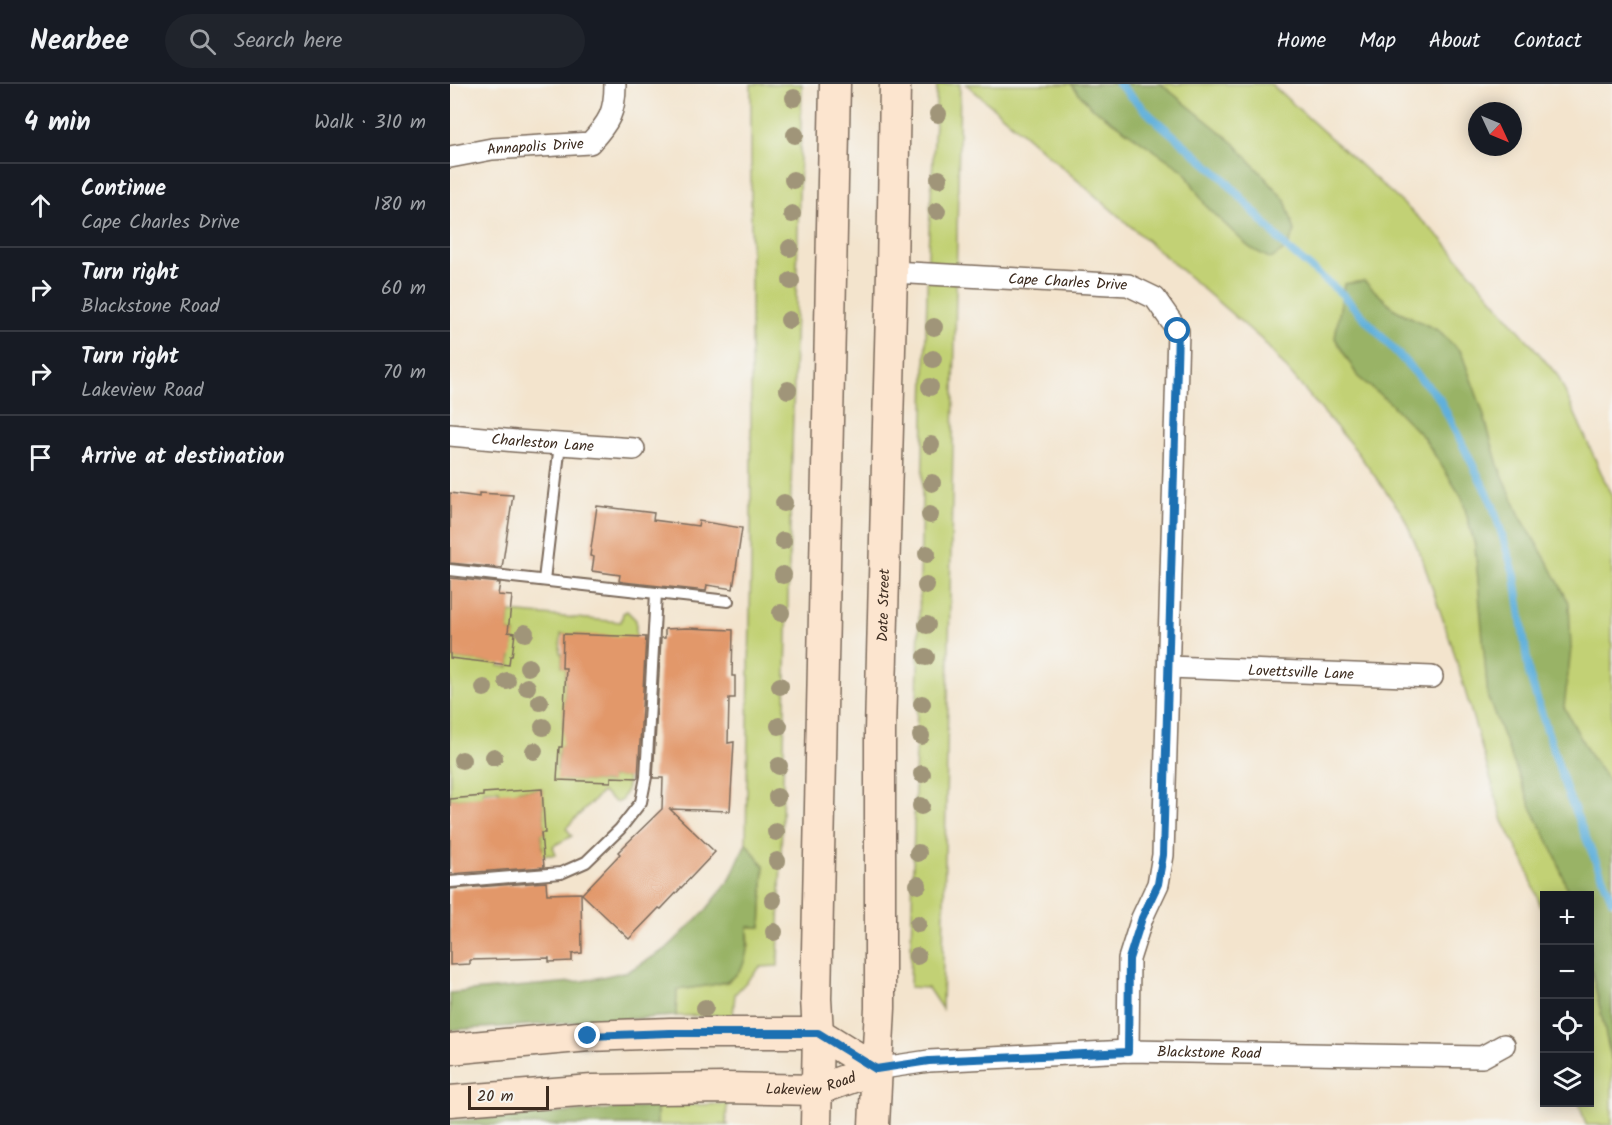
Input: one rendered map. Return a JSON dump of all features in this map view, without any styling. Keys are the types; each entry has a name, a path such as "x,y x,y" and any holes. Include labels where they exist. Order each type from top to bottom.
{"main road":[{"path":"816,1125 818,1033 816,999 835,84"},
{"name":"Date Street","path":"874,1125 880,1008 880,731 895,84"},
{"path":"450,1049 588,1036 670,1033 818,1033"},
{"name":"Lakeview Road","path":"818,1033 876,1069"},
{"name":"Lakeview Road","path":"450,1101 592,1090 817,1090 876,1069"}],"street":[{"name":"Annapolis Drive","path":"450,157 492,149 590,143 607,124 615,99 615,84"},
{"name":"Cape Charles Drive","path":"892,272 1128,285 1155,298 1178,331 1163,855 1158,884 1142,918 1129,959 1128,1052"},
{"name":"Charleston Lane","path":"450,435 634,449"},
{"name":"Lovettsville Lane","path":"1169,667 1432,677"},
{"name":"Blackstone Road","path":"876,1069 929,1061 1128,1052 1482,1058 1504,1046"}],"lane":[{"path":"544,580 560,444"},
{"path":"450,570 728,601"},
{"path":"450,882 561,873 586,862 620,829 641,802 646,777 656,593"}],"green space":[{"path":"751,84 802,84 778,966 760,967 735,994 733,1015 676,1016 677,990 728,982 749,947 748,926 761,927 764,866 746,843 751,559"},
{"path":"937,84 960,84 942,1009 928,988 910,987 928,251"},
{"path":"966,84 1271,84 1441,238 1558,376 1612,497 1612,1125 1586,1125 1580,1107 1594,1107 1594,891 1540,891 1540,905 1526,866 1503,821 1452,646 1422,558 1403,515 1355,449 1262,340"},
{"path":"1071,84 1161,84 1234,143 1285,200 1295,231 1287,248 1271,259 1250,248 1206,206 1184,171 1090,106"},
{"path":"1364,281 1396,310 1437,330 1461,352 1482,409 1498,465 1520,516 1569,603 1571,649 1564,707 1590,755 1612,785 1612,1063 1594,981 1594,891 1568,891 1556,857 1532,809 1488,698 1475,546 1462,498 1424,438 1389,402 1358,377 1335,338 1344,284"},
{"path":"627,611 636,620 636,638 561,634 562,667 566,668 563,726 565,747 559,747 557,770 564,770 564,780 610,782 611,777 625,777 628,780 626,791 621,801 615,802 602,792 566,828 572,836 553,846 556,855 537,855 537,851 543,850 541,833 545,833 542,789 521,790 500,795 499,790 483,791 483,797 450,799 450,658 493,663 500,659 499,666 509,667 515,633 508,632 510,612 621,622 623,613"},
{"path":"746,843 764,866 761,927 748,927 744,961 732,978 710,986 677,990 676,1016 450,1030 450,993 583,981 629,971 666,949 706,910 729,881"},
{"path":"727,1104 726,1123 728,1125 657,1125 657,1106"},
{"path":"657,1106 657,1125 450,1125 450,1121"}],"building":[{"path":"450,493 479,497 479,493 513,495 502,568 450,563"},
{"path":"597,506 654,513 653,520 698,526 699,521 742,528 733,589 707,585 706,591 623,582 619,581 620,575 592,571 594,557 590,556"},
{"path":"450,578 500,583 498,595 512,596 508,632 515,633 509,665 450,658"},
{"path":"665,629 733,630 732,676 735,676 735,698 729,698 728,743 734,742 730,811 670,809 715,852 629,939 582,894 620,854 618,852 662,809 663,778 653,778 661,638 665,638"},
{"path":"563,634 646,637 638,778 611,777 611,782 557,780 559,747 562,747 566,668 562,668"},
{"path":"542,789 545,833 541,833 544,867 450,874 450,799 483,796 483,793"},
{"path":"546,882 547,894 581,893 582,953 572,954 572,961 549,962 549,958 470,960 470,964 450,965 450,889"}],"waterway":[{"path":"1119,84 1152,117 1223,178 1287,248 1342,294 1439,398 1492,503 1515,576 1529,674 1567,792 1612,900"}],"route":[{"path":"588,1036 670,1033 818,1033 876,1069 929,1061 1128,1052 1129,959 1142,918 1158,884 1163,855 1178,331"}]}
